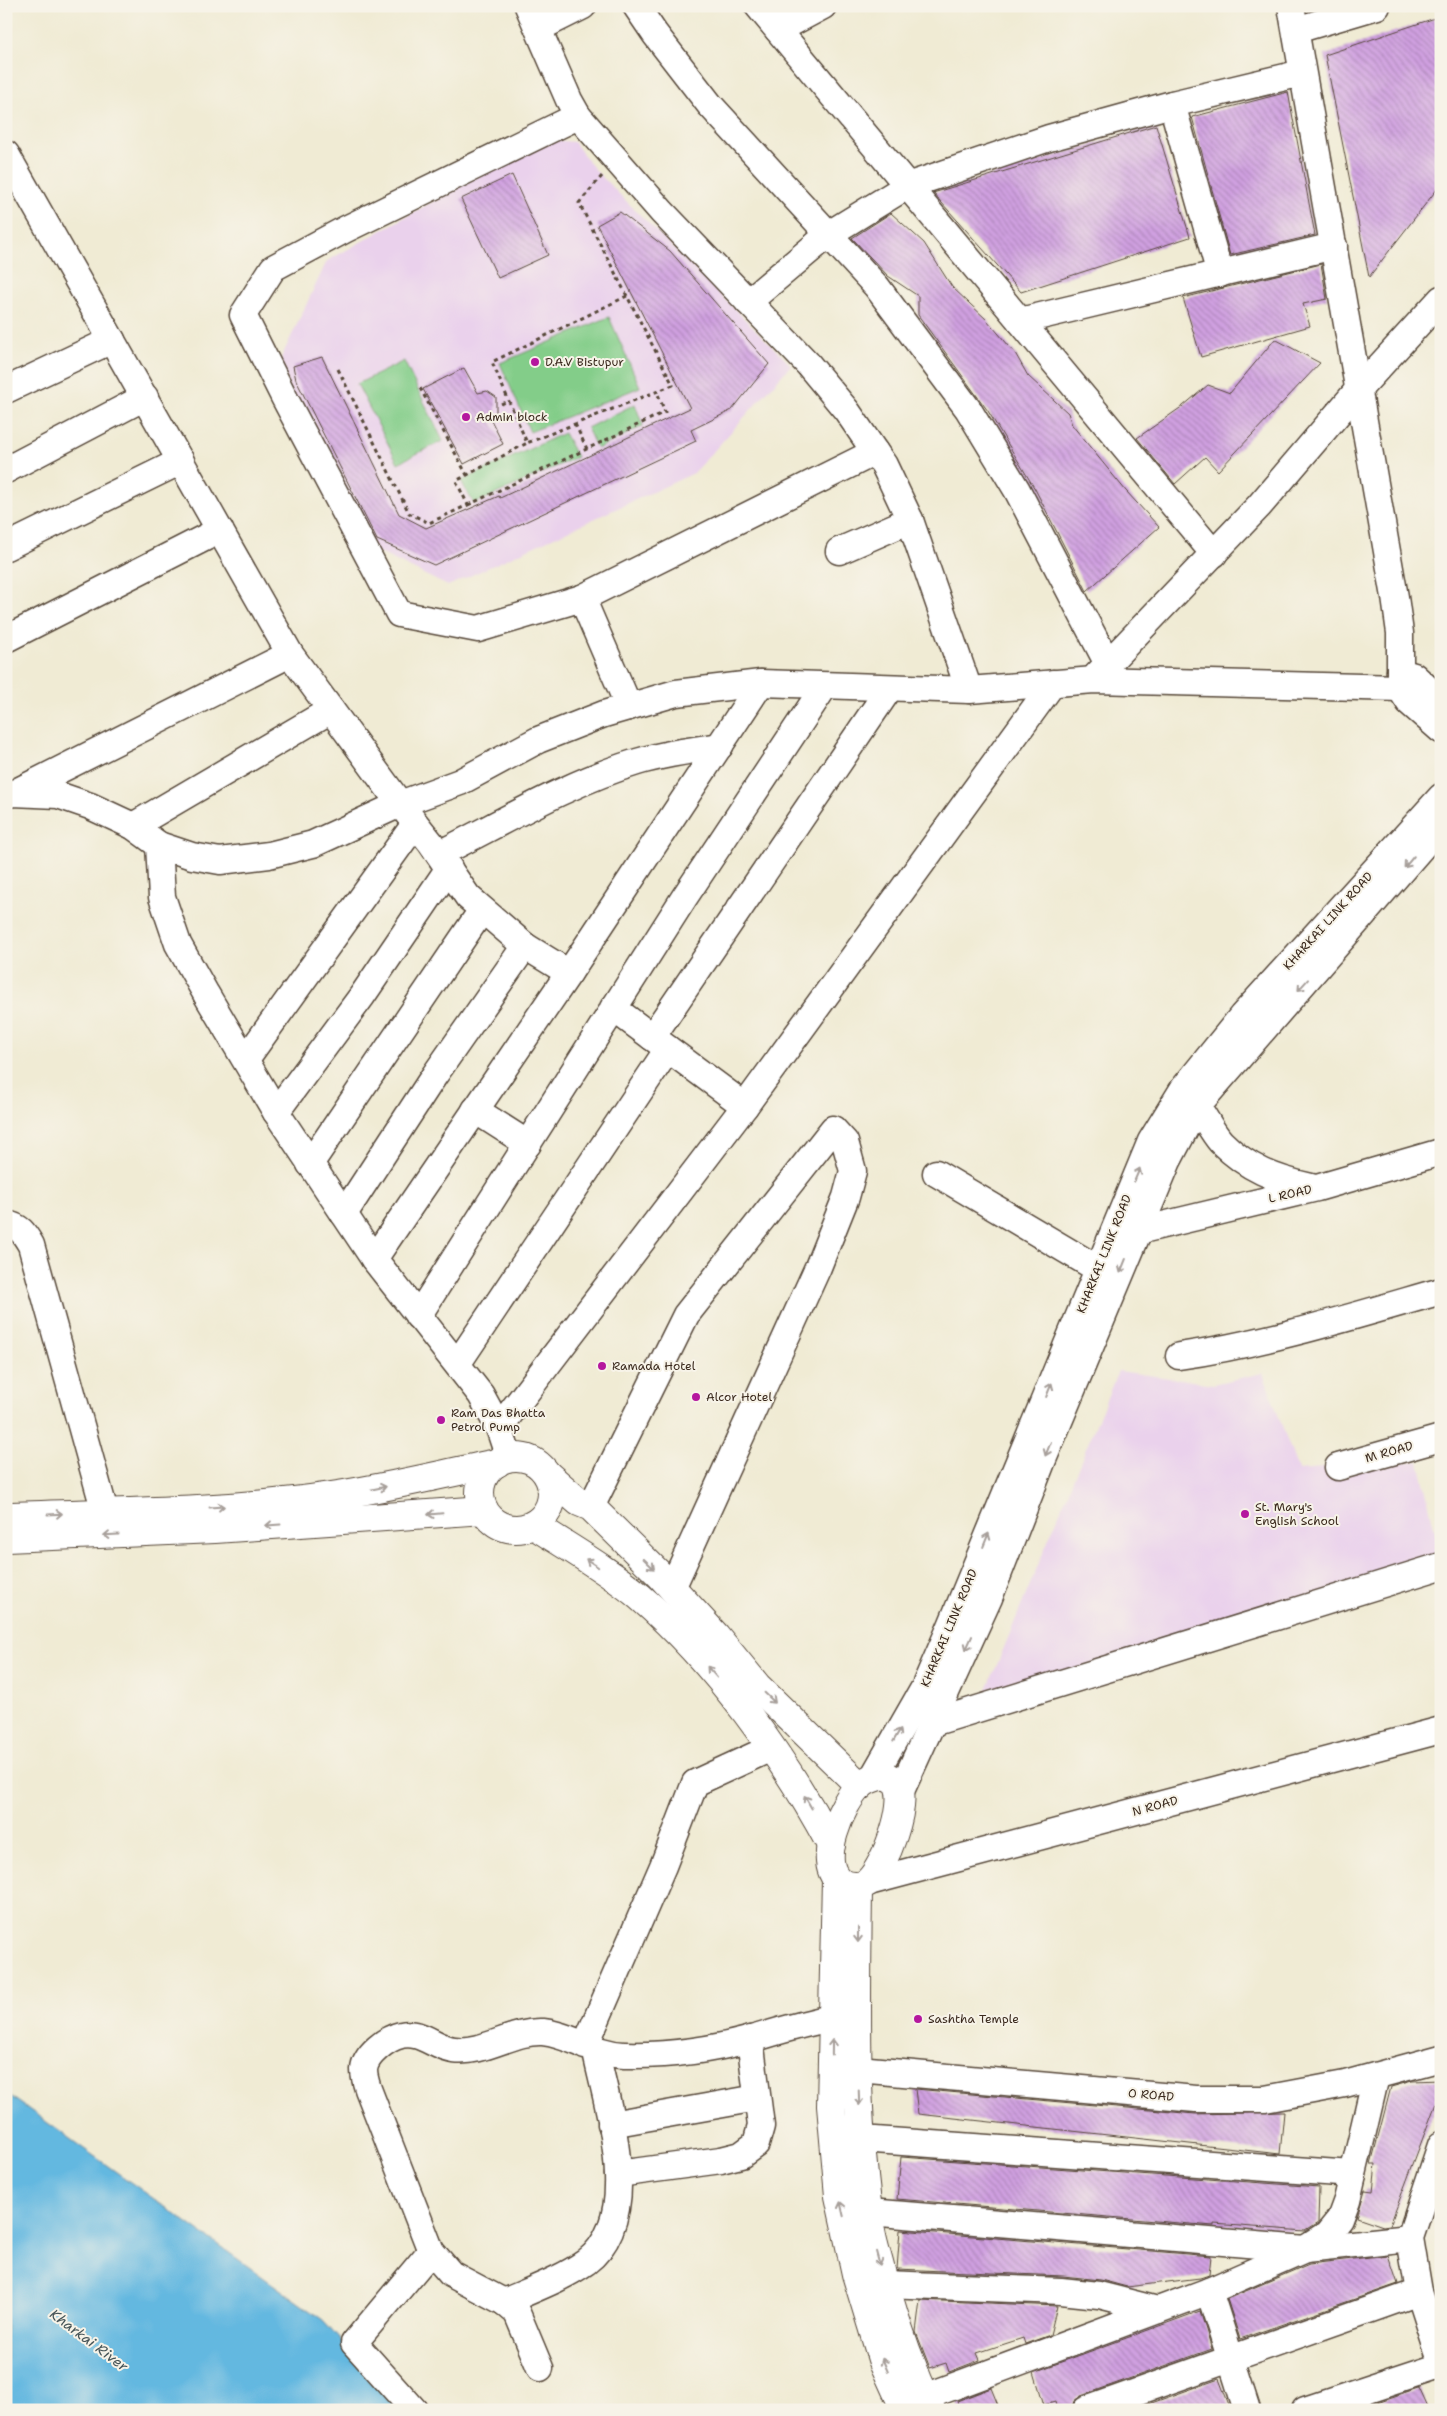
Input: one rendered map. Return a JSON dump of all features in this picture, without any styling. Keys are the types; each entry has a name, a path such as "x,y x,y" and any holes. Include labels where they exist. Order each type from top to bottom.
{"main road":[{"path":"6,1516 160,1511 329,1497 368,1491 503,1460 524,1458 538,1464 579,1502 590,1507 672,1588 716,1636 757,1686 866,1782"},
{"path":"503,1460 487,1472 481,1484 480,1497 484,1510 493,1521 506,1528 520,1530 534,1525 548,1512 553,1493 548,1475"},
{"path":"6,1538 215,1529 484,1510"},
{"path":"534,1525 639,1596 668,1623 727,1689 796,1781 831,1845"},
{"path":"854,1882 831,1864 831,1845 836,1824 845,1804 866,1782 883,1775 890,1777 898,1784 900,1793 897,1821 891,1840 879,1867 854,1882 832,2018 831,2106 839,2196 856,2274 882,2359 920,2405"},
{"path":"854,1882 861,2139 871,2232 912,2370 920,2405"}],"street":[{"path":"582,6 533,17 569,100 578,116 662,212 808,364 847,411 884,465 910,520 969,690"},
{"path":"636,6 655,34 710,105 878,287 968,409 1017,490 1101,672"},
{"path":"758,6 1214,554"},
{"path":"778,30 822,6"},
{"path":"1376,6 1294,18 1302,73 1395,597 1400,633 1400,680 1409,702 1441,730"},
{"path":"748,302 829,234 908,186 1049,138 1172,104 1302,73"},
{"path":"1172,104 1220,274"},
{"path":"578,116 346,229 273,268 243,315 285,399 399,614 478,629 582,598 875,452"},
{"path":"6,154 290,654 444,861 468,897 525,946 568,974"},
{"path":"1020,321 1334,246"},
{"path":"1101,672 1260,506 1358,390 1441,299"},
{"path":"6,390 112,340"},
{"path":"6,470 145,397"},
{"path":"6,548 181,461"},
{"path":"839,551 910,520"},
{"path":"6,639 220,530"},
{"path":"582,598 629,707"},
{"path":"10,794 290,654"},
{"path":"10,794 58,795 90,806 133,826 158,845 192,856 220,861 269,855 313,844 408,814 460,782 538,740 604,714 676,693 761,684 969,690 1053,683 1101,672 1400,680 1414,676 1441,702"},
{"path":"499,1428 745,1106 1053,683"},
{"path":"374,1260 568,974 761,684"},
{"path":"418,1316 613,1008 824,687"},
{"path":"458,1364 660,1043 889,688"},
{"path":"133,826 331,710"},
{"path":"276,1112 362,996 444,861 586,782 629,765 685,751 720,746"},
{"name":"KHARKAI LINK ROAD","path":"866,1782 928,1679 1151,1141 1182,1089 1249,1009 1441,797"},
{"path":"246,1059 408,814"},
{"path":"900,1793 989,1598 1168,1161 1197,1106 1441,825"},
{"path":"158,845 162,897 178,944 276,1112 374,1260 481,1395 499,1428 503,1460"},
{"path":"310,1164 482,910"},
{"path":"344,1214 434,1076 525,946"},
{"path":"613,1008 745,1106"},
{"path":"1197,1106 1220,1141 1247,1164 1275,1178 1317,1188"},
{"path":"475,1110 528,1144"},
{"path":"590,1507 686,1315 833,1129 845,1142 853,1171 846,1197 818,1267 672,1588"},
{"name":"L ROAD","path":"1138,1231 1317,1188 1441,1152"},
{"path":"936,1173 1098,1269"},
{"path":"6,1224 16,1226 24,1232 31,1245 104,1512"},
{"path":"1179,1356 1227,1349 1306,1330 1441,1291"},
{"name":"M ROAD","path":"1338,1467 1441,1438"},
{"path":"932,1723 1441,1566"},
{"name":"N ROAD","path":"854,1882 1441,1730"},
{"path":"504,2302 557,2278 587,2261 608,2237 617,2203 618,2174 611,2124 590,2047 695,1784 771,1748"},
{"path":"540,2368 517,2313 504,2302 451,2274 431,2251 368,2089 364,2068 367,2060 391,2038 403,2034 418,2035 454,2050 468,2050 524,2034 543,2032 621,2055 659,2054 750,2040 801,2023 832,2018"},
{"path":"618,2174 721,2160 741,2155 756,2144 761,2126 750,2040"},
{"name":"O ROAD","path":"858,2069 1196,2098 1265,2099 1345,2084 1441,2058"},
{"path":"920,2405 1209,2290 1305,2249 1327,2235 1340,2219 1347,2200 1376,2076"},
{"path":"611,2124 757,2098"},
{"path":"861,2139 1353,2174"},
{"path":"1441,2145 1410,2238 1419,2292 1441,2360"},
{"path":"869,2212 1305,2249 1410,2238"},
{"path":"414,2410 354,2343 431,2251"},
{"path":"885,2284 1061,2291 1099,2295 1158,2310"},
{"path":"1209,2290 1247,2410"},
{"path":"1086,2410 1419,2292"},
{"path":"1306,2410 1441,2365"}],"path":[{"path":"468,505 456,481 527,443 673,385 579,203 616,161"},
{"path":"527,443 492,362 627,296"},
{"path":"338,369 408,513 429,523 665,412 657,392"},
{"path":"420,388 467,475"},
{"path":"501,404 508,401"},
{"path":"575,424 587,449"}],"shaded area":[{"name":"D.A.V Bistupur","path":"544,139 574,142 596,171 791,365 694,473 448,586 359,543 290,397 281,358 327,261"},
{"name":"St. Mary's English School","path":"1118,1371 1213,1384 1263,1373 1298,1470 1419,1461 1441,1558 978,1711"}],"green space":[{"path":"609,317 640,387 530,432 500,363"},
{"path":"404,361 443,441 398,463 357,384"},
{"path":"635,404 643,426 597,449 587,428"},
{"path":"564,433 577,457 474,504 461,481"}],"water":[{"name":"Kharkai River","path":"6,2093 323,2320 405,2410 6,2410"}],"building":[{"path":"1441,16 1441,184 1369,277 1325,55"},
{"path":"1288,92 1315,235 1230,255 1192,117"},
{"path":"1156,125 1190,237 1021,292 933,193"},
{"path":"512,175 548,255 498,278 461,199"},
{"path":"620,212 670,251 769,364 732,410 691,430 696,441 434,565 377,540 296,380 293,366 322,357 399,514 426,528 499,496 500,498 690,408 597,225"},
{"path":"891,213 924,243 952,287 987,320 1015,353 1028,376 1068,413 1072,425 1126,491 1159,527 1087,591 1035,489 988,411 918,315 918,296 888,276 852,238"},
{"path":"1321,264 1327,299 1303,304 1310,326 1201,357 1183,298"},
{"path":"1275,339 1320,363 1218,471 1205,457 1175,484 1137,438 1183,406 1208,385 1230,393"},
{"name":"Admin block","path":"464,368 478,393 487,391 496,397 496,413 491,420 503,444 464,464 423,389"},
{"path":"1441,2080 1441,2090 1390,2225 1383,2226 1357,2217 1365,2190 1373,2191 1376,2164 1371,2164 1391,2087 1412,2081"},
{"path":"915,2089 1195,2114 1284,2112 1280,2154 918,2114"},
{"path":"901,2157 1319,2187 1318,2223 1305,2231 1214,2224 1214,2226 897,2199"},
{"path":"900,2230 1211,2256 1209,2275 1200,2278 1127,2287 1101,2280 1063,2276 897,2269"},
{"path":"1388,2255 1398,2284 1240,2339 1227,2299 1309,2264"},
{"path":"920,2300 1057,2306 1050,2335 1025,2344 1023,2338 977,2353 980,2360 949,2372 946,2363 930,2368 916,2332"},
{"path":"1200,2311 1212,2349 1081,2396 1074,2401 1071,2410 1057,2410 1055,2402 1044,2405 1034,2372"},
{"path":"1219,2379 1231,2410 1132,2410"},
{"path":"991,2388 1000,2410 959,2410 957,2401"},
{"path":"1418,2388 1428,2410 1354,2410"}],"place":[{"name":"D.A.V Bistupur","path":"535,362"},
{"name":"Admin block","path":"466,417"},
{"name":"Ramada Hotel","path":"602,1366"},
{"name":"Alcor Hotel","path":"696,1397"},
{"name":"Ram Das Bhatta Petrol Pump","path":"441,1420"},
{"name":"St. Mary's English School","path":"1245,1514"},
{"name":"Sashtha Temple","path":"918,2019"}]}
